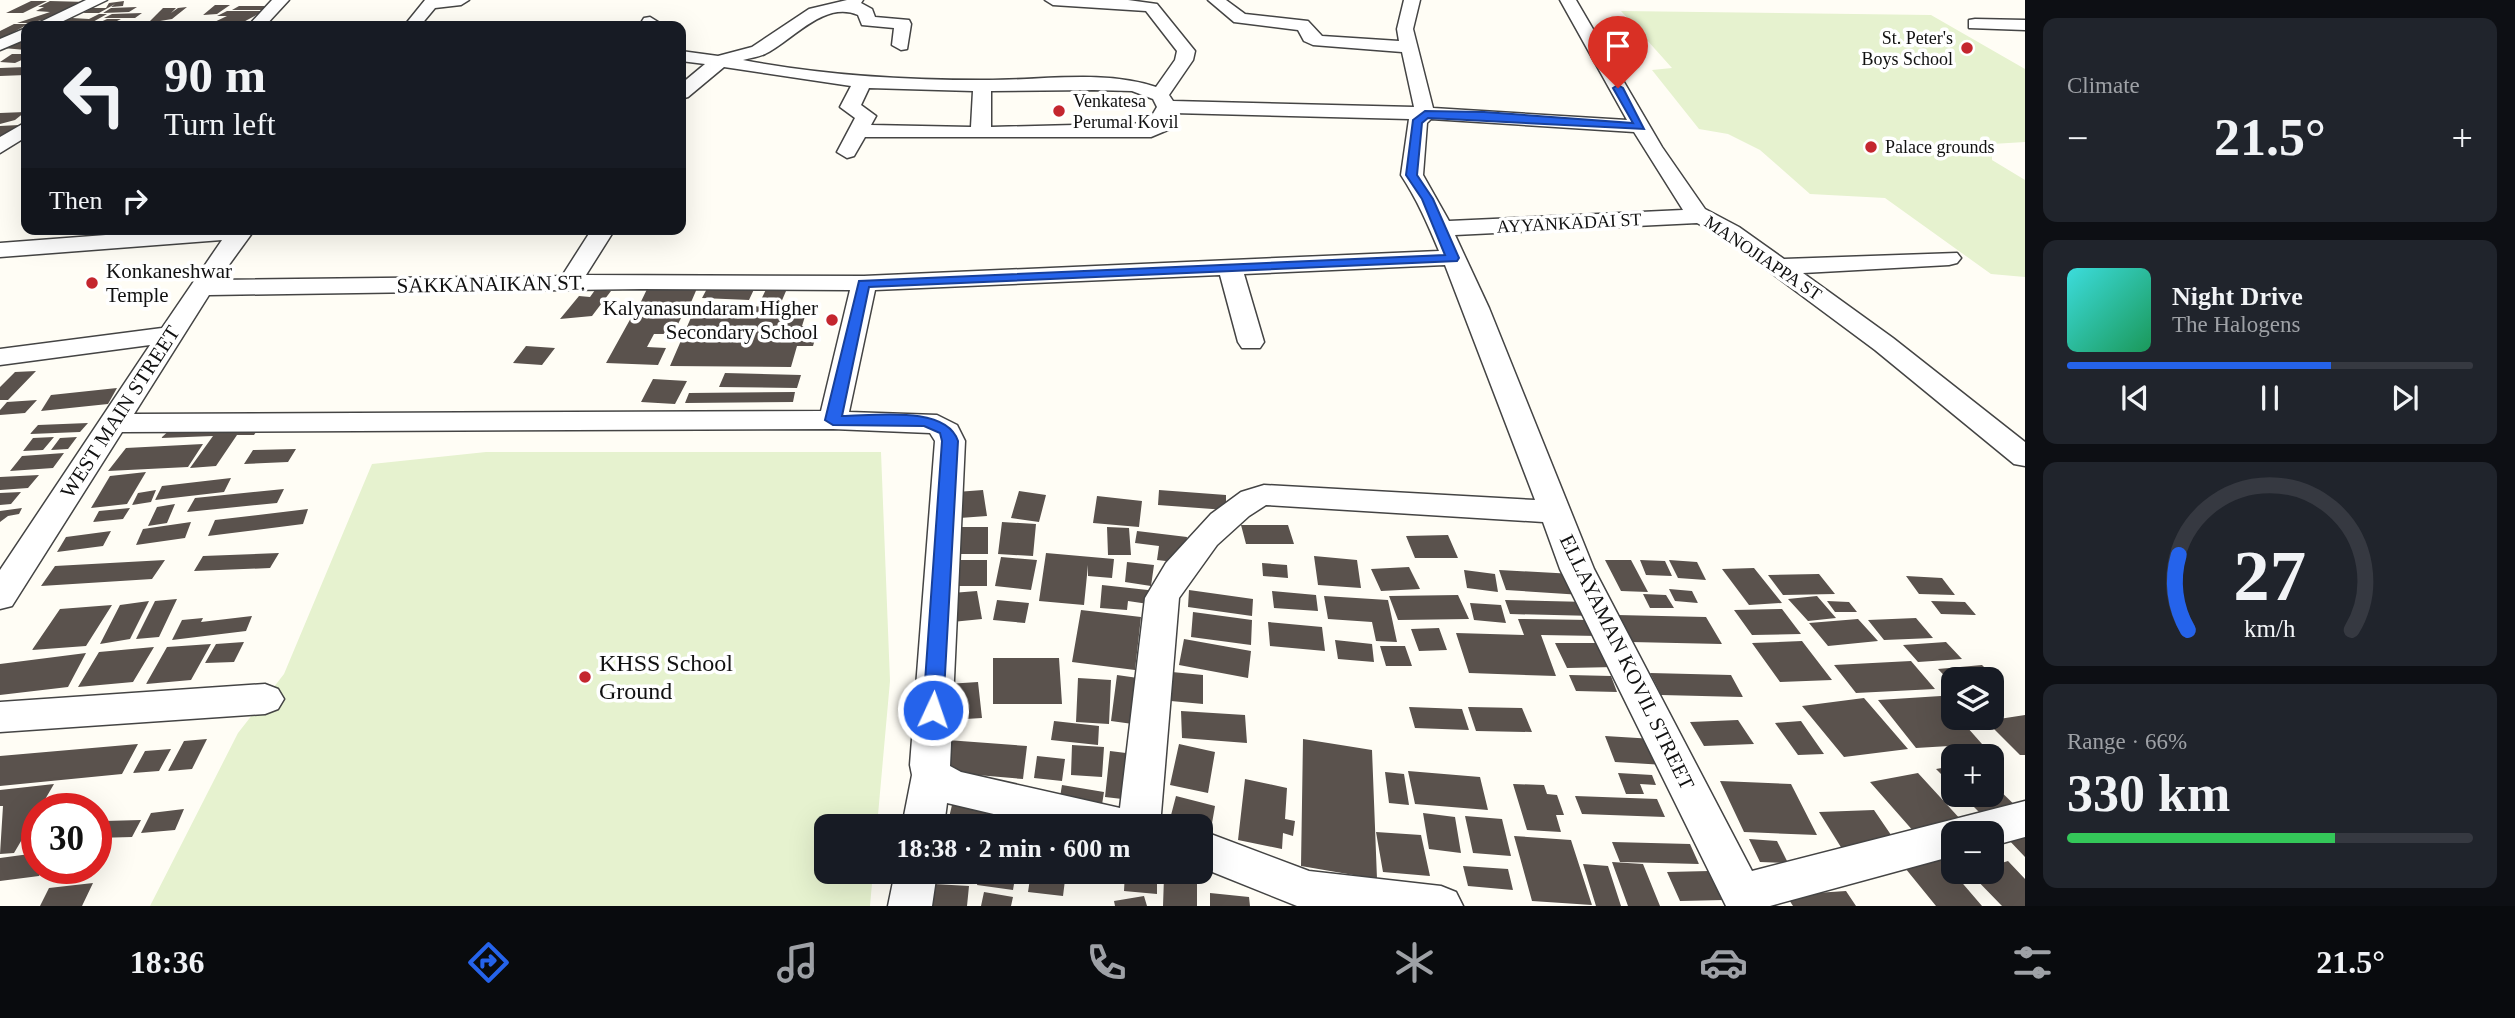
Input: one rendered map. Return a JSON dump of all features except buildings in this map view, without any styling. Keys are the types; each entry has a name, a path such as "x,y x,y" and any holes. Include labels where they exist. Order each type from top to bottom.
{"street":[{"path":"51,21 99,0"},
{"path":"261,21 281,0"},
{"path":"416,21 431,2 461,0"},
{"path":"858,131 1151,131 1163,125 1161,117 1164,101 1187,55 1151,6 1053,0"},
{"path":"1216,0 1235,18 1302,25 1310,30 1310,37 1319,41 1409,47"},
{"path":"1412,0 1405,29 1424,110"},
{"name":"MANOJIAPPA ST","path":"1568,0 1641,127 1700,216 1731,232 1884,344 2025,457"},
{"path":"686,89 722,60 758,51 815,12 853,3 866,12 868,21 903,24 901,45"},
{"path":"1975,23 2025,25"},
{"path":"0,45 21,35"},
{"path":"0,51 21,52"},
{"path":"686,56 722,60 803,76 863,81 982,86 1134,86 1164,101 1424,110 1641,127"},
{"path":"847,152 866,116 850,107 863,81"},
{"path":"981,133 982,86"},
{"name":"ELLAYAMAN KOVIL STREET","path":"1424,110 1417,122 1412,175 1427,199 1476,308 1577,569 1745,900"},
{"path":"0,147 21,132"},
{"name":"AYYANKADAI ST","path":"1444,240 1483,228 1700,216"},
{"path":"0,250 182,235"},
{"name":"WEST MAIN STREET","path":"0,597 201,288 239,235"},
{"path":"569,283 600,235"},
{"name":"SAKKANAIKAN ST.","path":"201,288 569,283 864,284 1230,269 1444,240"},
{"path":"1778,267 1949,258"},
{"path":"1230,269 1251,342"},
{"path":"833,420 864,284"},
{"path":"0,356 170,335"},
{"path":"113,423 833,420 924,421 937,424 947,431 950,441 931,751 932,775 925,814"},
{"path":"1140,814 1162,598 1170,580 1246,499 1264,495 1555,512"},
{"path":"0,717 265,699"},
{"path":"932,775 951,787 1068,814"},
{"path":"2004,824 2025,819"},
{"path":"1745,900 1941,842"},
{"path":"1213,854 1300,898 1441,906"},
{"path":"910,906 914,884"}],"green space":[{"name":"Palace grounds","path":"1621,11 1931,15 2025,69 2025,142 1992,144 1992,160 2025,180 2025,277 1991,274 1885,198 1810,194 1760,150 1728,134 1699,129 1652,70 1672,68"},
{"name":"KHSS School Ground","path":"486,452 881,452 890,681 878,814 814,814 814,884 872,884 870,906 150,906 238,733 284,674 372,464"}],"place":[{"name":"St. Peter's Boys School","path":"1967,48"},
{"name":"Venkatesa Perumal Kovil","path":"1059,111"},
{"name":"Palace grounds","path":"1871,147"},
{"name":"Konkaneshwar Temple","path":"92,283"},
{"name":"Kalyanasundaram Higher Secondary School","path":"832,320"},
{"name":"KHSS School Ground","path":"585,677"}],"route":[{"path":"933,710 950,441 947,431 937,424 924,421 833,420 864,284 1452,258 1427,199 1412,175 1413,141 1417,122 1425,114 1484,115 1641,127 1618,88"}]}
